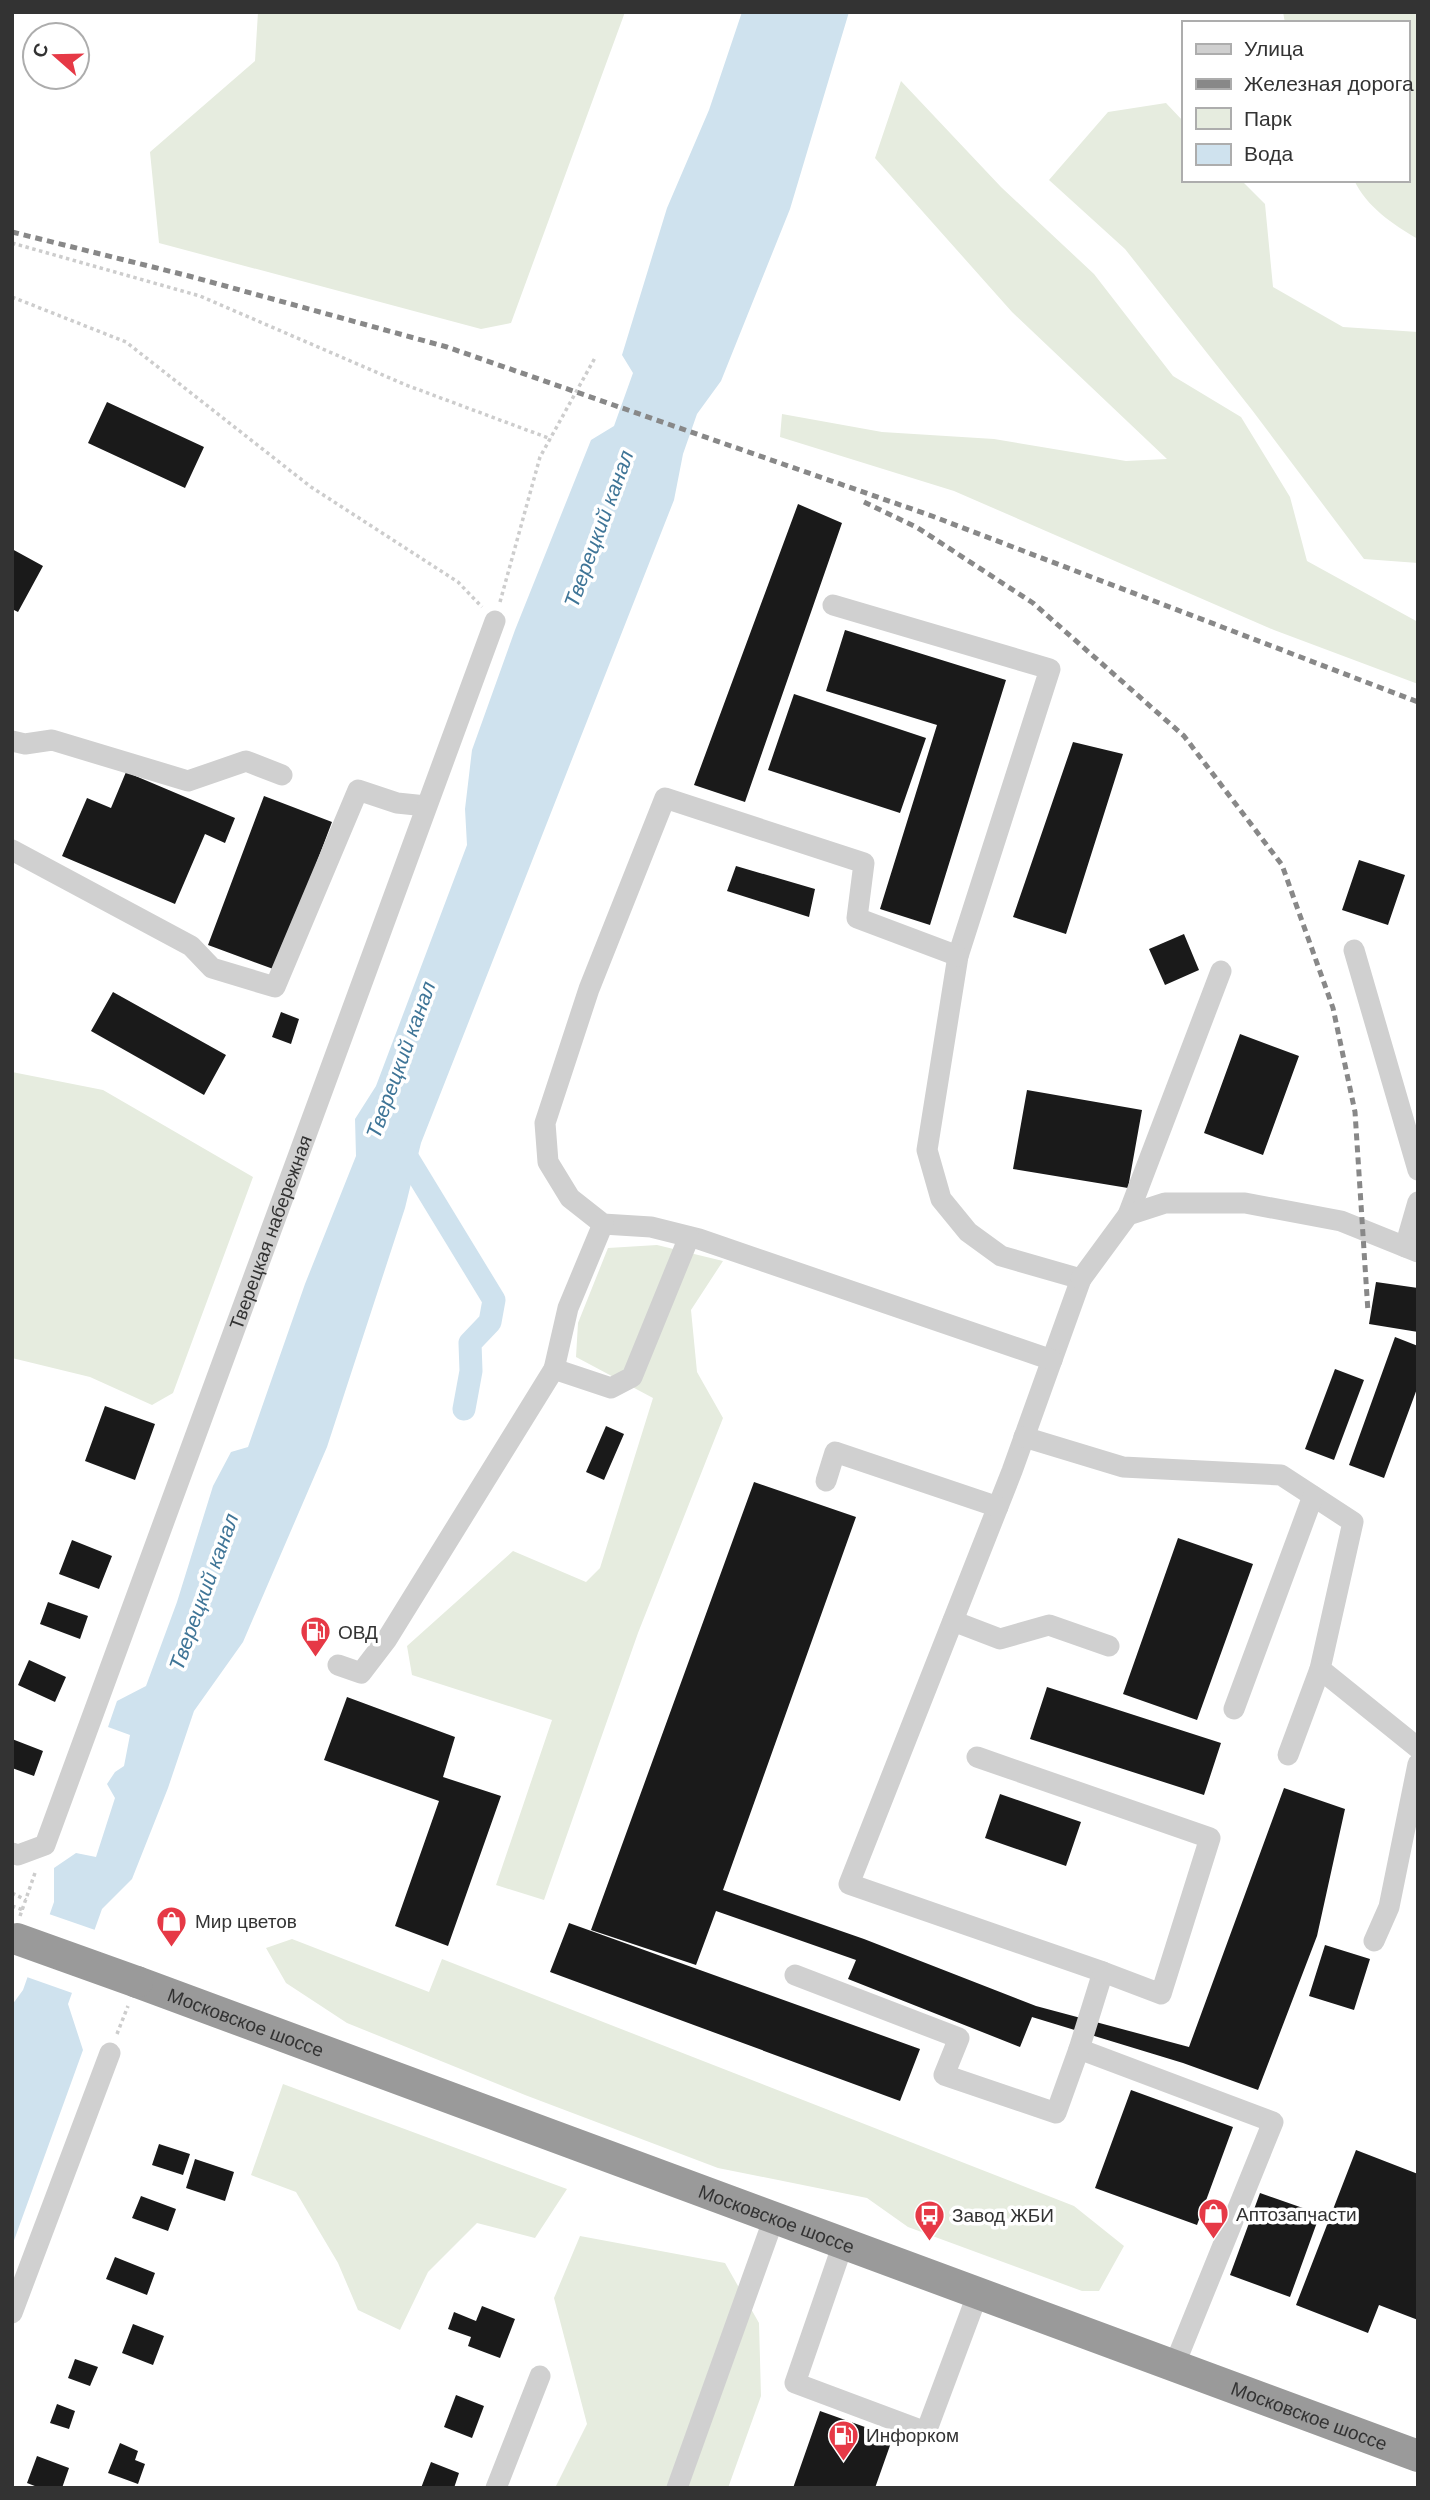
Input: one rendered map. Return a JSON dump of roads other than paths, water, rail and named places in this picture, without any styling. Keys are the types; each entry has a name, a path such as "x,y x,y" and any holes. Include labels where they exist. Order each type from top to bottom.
{"highway":[{"name":"Московское шоссе","path":"16,1932 133,1993 774,2218 1418,2456"}],"street":[{"path":"834,605 1049,669 958,956 927,1150 941,1199 968,1232 1001,1256 1081,1279"},
{"name":"Тверецкая набережная","path":"12,1853 18,1854 45,1845 495,621"},
{"path":"12,741 25,744 52,740 188,780 246,761 282,775"},
{"path":"12,850 191,946 212,968 275,988 358,790 397,803 426,806"},
{"path":"958,956 857,918 864,863 665,798 589,989 545,1123 548,1162 570,1198 603,1224 651,1227 689,1237 1052,1360"},
{"path":"1354,950 1418,1170"},
{"path":"977,1757 1210,1838 1161,1994 849,1884 998,1507 1081,1279 1128,1215 1221,971"},
{"path":"1128,1215 1166,1203 1245,1203 1341,1221 1411,1250 1418,1202"},
{"path":"338,1665 361,1673 387,1639 554,1368 568,1308 603,1224"},
{"path":"554,1368 611,1388 632,1377 689,1237"},
{"path":"1024,1437 1122,1467 1281,1475 1353,1522 1320,1669 1288,1755"},
{"path":"826,1481 835,1452 998,1507"},
{"path":"1234,1709 1313,1496"},
{"path":"953,1621 1000,1639 1049,1625 1109,1646"},
{"path":"1320,1669 1418,1748"},
{"path":"1374,1941 1389,1906 1418,1764"},
{"path":"796,1975 959,2038 944,2075 1056,2113 1103,1972"},
{"path":"1079,2049 1273,2123 1174,2365"},
{"path":"12,2313 110,2053"},
{"path":"677,2488 774,2218"},
{"path":"843,2244 794,2383 926,2432 978,2293"},
{"path":"496,2488 540,2376"}],"water":[{"name":"Тверецкий канал","path":"742,12 849,12 790,209 721,381 697,414 683,454 674,500 421,1143 405,1208 327,1447 243,1642 194,1711 168,1788 132,1879 102,1909 68,2004 83,2050 12,2246 12,2005 23,1990 54,1902 54,1868 76,1853 96,1857 115,1798 107,1784 115,1772 124,1766 130,1735 108,1727 117,1701 146,1686 177,1602 213,1486 231,1452 248,1447 305,1284 356,1156 355,1119 376,1086 467,845 465,809 472,750 515,630 591,440 614,426 633,373 622,355 667,208 709,110"}],"waterway":[{"path":"399,1144 494,1300 490,1322 470,1343 471,1371 464,1409"}],"railway":[{"path":"12,232 189,276 447,347 932,516 1418,702"},
{"path":"864,502 918,528 1033,603 1184,736 1282,865 1333,1008 1355,1112 1368,1312"}],"place":[{"name":"ОВД","path":"315,1659"},
{"name":"Мир цветов","path":"172,1948"},
{"name":"Аптозапчасти","path":"1213,2241"},
{"name":"Завод ЖБИ","path":"929,2242"},
{"name":"Инфорком","path":"843,2462"}]}
